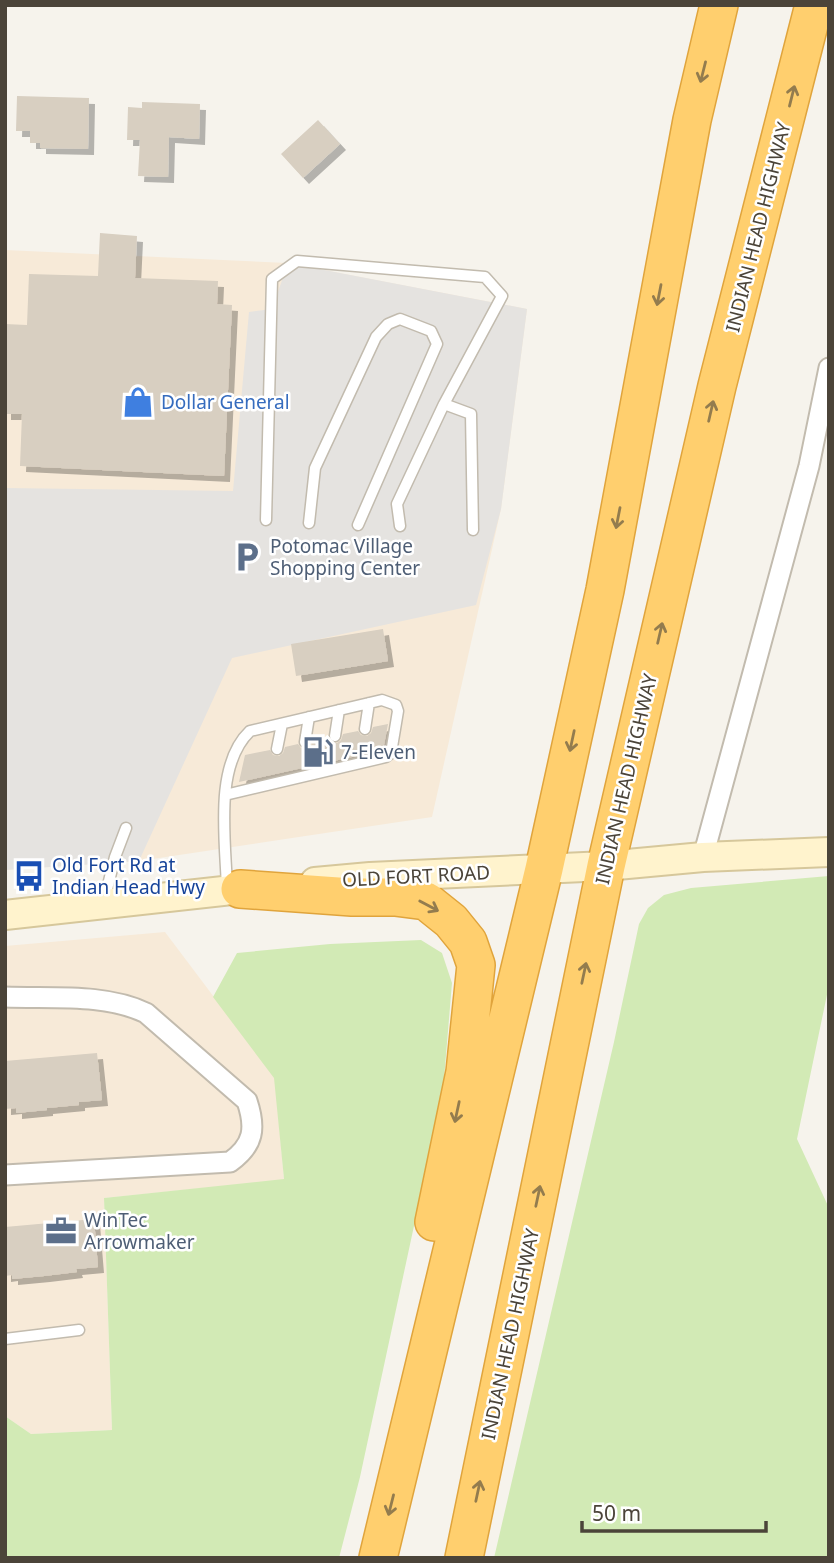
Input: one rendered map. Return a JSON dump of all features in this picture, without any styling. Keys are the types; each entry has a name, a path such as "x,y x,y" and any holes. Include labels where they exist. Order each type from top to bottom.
{"highway":[{"path":"378,1558 544,869 605,590 692,120 719,5"},
{"name":"INDIAN HEAD HIGHWAY","path":"464,1558 606,866 717,386 814,5"},
{"path":"233,889 426,901 451,921 468,942 476,965 465,1072 430,1240 403,1452"}],"main road":[{"name":"OLD FORT ROAD","path":"5,915 233,889 370,877 829,852"}],"street":[{"path":"703,857 808,466 829,368"},
{"path":"5,998 113,1002 131,1005 146,1013 247,1101 252,1130 250,1143 242,1154 230,1163 5,1175"}],"lane":[{"path":"266,520 272,279 297,261 485,277 502,296 444,404 397,504 400,526"},
{"path":"309,523 314,468 376,337 388,324 400,319 431,331 438,344 358,525"},
{"path":"444,404 471,414 472,530"},
{"path":"225,794 360,759 377,760 390,752 398,711 396,705 382,700 250,731 242,738 230,766 225,794 233,889"},
{"path":"365,729 369,703"},
{"path":"334,736 338,710"},
{"path":"305,742 309,718"},
{"path":"277,748 282,724"},
{"path":"103,905 125,828"},
{"path":"5,1339 79,1330"}],"shaded area":[{"name":"Potomac Village Shopping Center","path":"5,250 287,263 527,309 501,509 432,817 139,861 5,870"},
{"name":"Potomac Village Shopping Center","path":"288,263 527,309 501,509 476,605 232,658 139,861 5,870 5,488 233,491 249,312 272,309"},
{"path":"165,932 275,1078 284,1180 104,1198 112,1430 31,1434 5,1416 5,946"}],"green space":[{"path":"829,876 829,985 797,1139 829,1208 829,1558 494,1558 639,924 648,908 664,895 691,888"},
{"path":"421,940 442,953 452,983 443,1091 360,1477 339,1558 5,1558 5,1416 31,1434 112,1430 104,1198 284,1179 274,1078 213,997 237,953 330,944"}],"building":[{"path":"17,96 89,98 88,149 40,148 40,143 30,143 30,131 16,131"},
{"path":"142,102 200,104 199,139 169,137 168,177 138,176 140,140 127,140 128,107 142,108"},
{"path":"318,120 340,144 303,178 281,154"},
{"path":"100,233 137,236 135,278 218,281 217,304 232,305 224,476 20,466 22,414 5,414 5,324 27,325 29,274 98,276"},
{"path":"383,629 388,661 296,676 291,644"},
{"name":"7-Eleven","path":"388,724 383,750 239,782 245,755 270,750 273,755 279,756 285,747 298,744 307,749 313,740 328,737 331,742 337,743 343,734 358,731 367,736 373,727"},
{"path":"97,1053 102,1100 16,1113 16,1108 5,1109 5,1061"},
{"path":"94,1219 98,1267 44,1276 12,1279 12,1275 5,1276 5,1227"}],"place":[{"name":"Dollar General","path":"138,402"},
{"name":"Potomac Village Shopping Center","path":"247,557"},
{"name":"7-Eleven","path":"318,752"},
{"name":"Old Fort Rd at Indian Head Hwy","path":"29,876"},
{"name":"WinTec Arrowmaker","path":"61,1231"}]}
